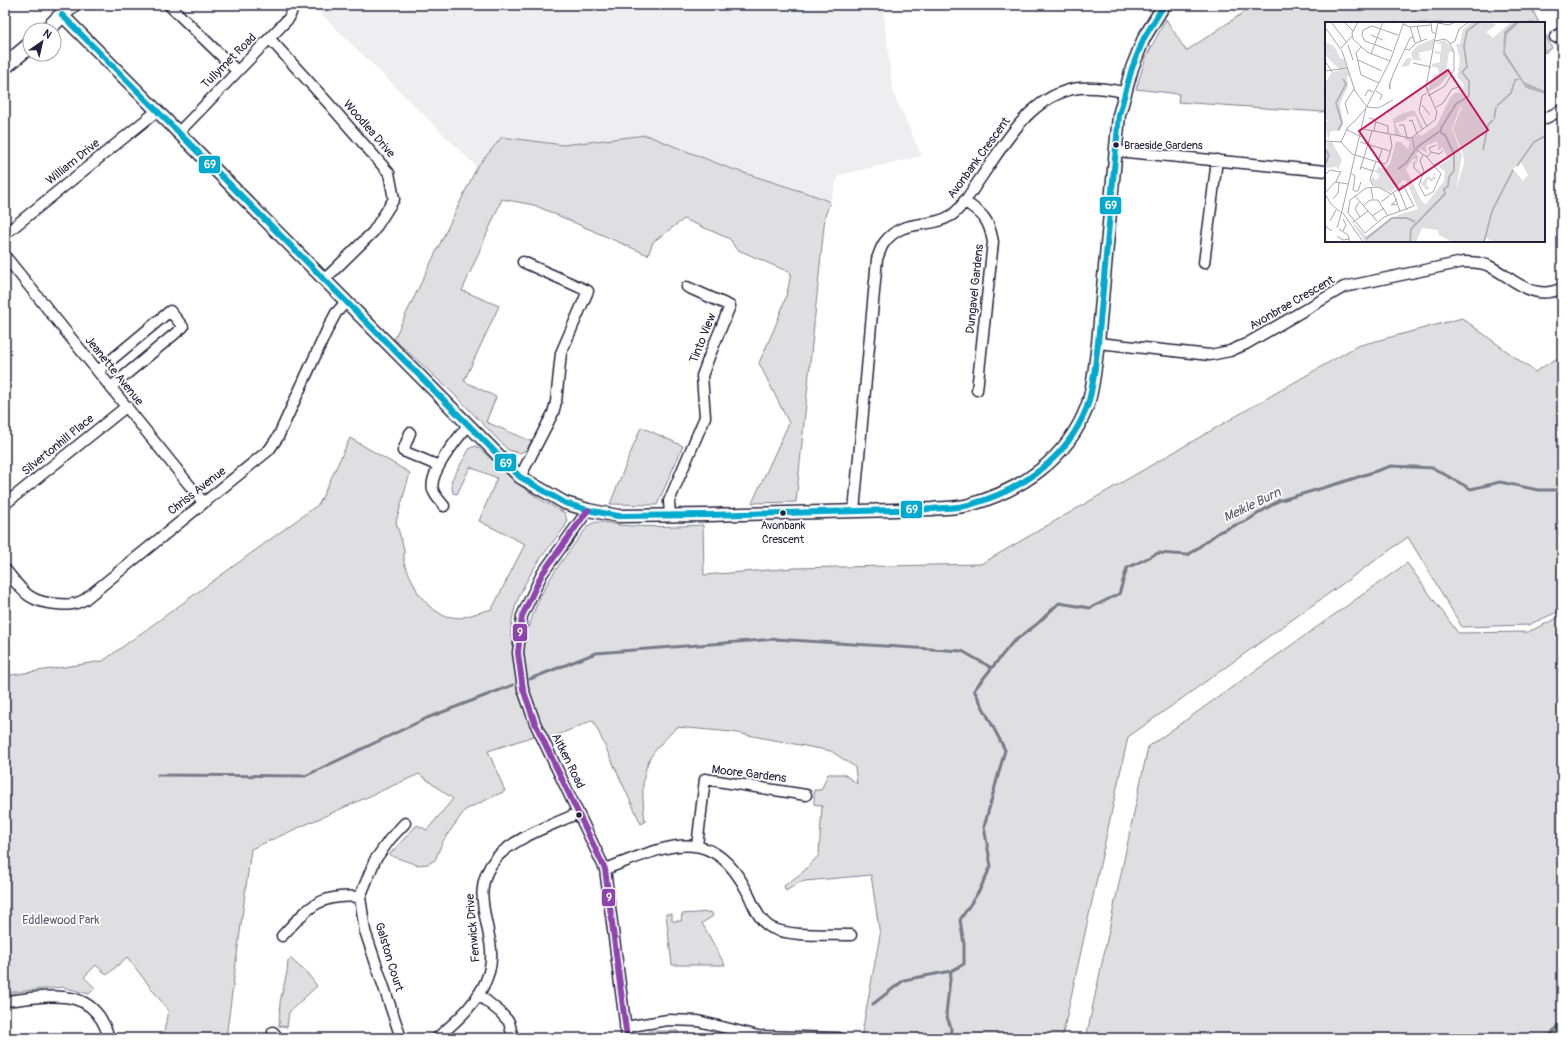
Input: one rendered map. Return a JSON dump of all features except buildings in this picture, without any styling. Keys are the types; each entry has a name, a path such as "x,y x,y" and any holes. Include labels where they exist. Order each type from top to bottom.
{"main road":[{"path":"55,22 67,10"},
{"path":"5,66 22,52"}],"street":[{"path":"169,5 237,71"},
{"name":"Tullymet Road","path":"178,133 289,18 292,10 291,5"},
{"path":"67,10 178,133 516,473 565,502 588,510 618,516 932,509 968,506 1000,494 1033,476 1052,461 1075,432 1087,406 1093,380 1098,343 1119,115 1124,92 1144,38 1164,5"},
{"name":"Woodlea Drive","path":"270,39 389,173 394,199 373,232 324,280"},
{"name":"Avonbank Crescent","path":"854,511 877,259 883,244 894,232 907,225 938,221 952,214 964,201 1026,116 1042,102 1061,93 1078,88 1096,88 1124,92"},
{"name":"William Drive","path":"5,234 157,111"},
{"path":"1545,119 1562,111"},
{"path":"1116,151 1325,170"},
{"path":"1204,263 1217,160"},
{"name":"Dungavel Gardens","path":"964,201 985,217 991,230 993,242 977,390"},
{"name":"Jeanette Avenue","path":"5,256 203,502"},
{"path":"516,473 553,413 556,402 561,353 588,292 523,262"},
{"name":"Avonbrae Crescent","path":"1098,343 1210,355 1230,351 1246,344 1344,287 1463,262 1474,262 1487,265 1535,293 1546,294 1562,288"},
{"name":"Tinto View","path":"670,515 669,501 706,417 702,376 730,306 687,287"},
{"name":"Chriss Avenue","path":"5,569 22,591 30,598 40,602 76,604 84,600 269,450 278,437 328,328 336,313 346,302"},
{"path":"98,371 170,311 183,326 111,387"},
{"name":"Silvertonhill Place","path":"5,504 127,406"},
{"path":"444,506 433,491 434,479 439,466 468,425"},
{"path":"410,433 403,452 439,466"},
{"name":"Aitken Road","path":"588,510 542,574 522,616 518,653 523,689 535,723 605,869 627,1038"},
{"name":"Moore Gardens","path":"697,846 705,779 806,795"},
{"name":"Fenwick Drive","path":"437,1038 455,1023 479,995 489,972 490,950 482,885 488,869 507,848 578,813"},
{"path":"282,936 309,908 322,900 343,896 360,897 375,860 390,839 405,822"},
{"path":"605,869 669,848 685,845 697,846 716,854 733,868 760,917 771,928 788,933 851,934"},
{"name":"Galston Court","path":"360,897 365,931 401,1038"},
{"path":"479,995 500,1012 509,1022 512,1038"},
{"path":"5,1001 69,996 89,1006 99,1016 105,1026 109,1038"},
{"path":"625,1027 668,1020 698,1021 758,1036 839,1038"}],"shaded area":[{"path":"313,5 883,5 893,93 922,156 839,175 830,202 730,168 646,135 563,145 502,137 477,167"}],"green space":[{"path":"1255,5 1530,5 1538,22 1325,22 1325,111 1322,112 1178,102 1179,94 1136,89 1146,57 1166,19 1186,51"},
{"path":"1545,34 1552,48 1545,52"},
{"path":"646,135 729,168 816,196 830,202 825,216 796,502 752,503 789,423 759,363 774,330 786,297 791,273 736,249 730,239 684,219 653,242 648,255 534,205 502,199 462,291 499,306 464,381 496,397 486,422 531,441 527,450 519,453 508,450 457,397 394,339 477,167 502,137 563,145"},
{"name":"Eddlewood Park","path":"1462,318 1535,372 1562,355 1562,610 1528,625 1462,627 1408,537 1128,737 1062,1038 861,1038 880,935 871,875 805,881 798,883 786,891 784,886 803,872 819,855 822,806 814,804 814,790 821,790 828,774 844,774 857,784 855,767 831,751 732,732 677,727 654,752 646,767 643,783 645,822 641,824 593,720 544,741 540,734 488,751 505,791 465,810 443,841 435,860 428,864 417,865 389,855 417,825 427,830 453,799 419,774 251,849 226,1038 163,1038 168,1010 127,957 107,975 96,965 84,977 95,988 89,994 63,987 5,993 5,676 103,661 319,504 350,438 410,473 396,522 404,549 404,563 418,593 430,607 444,616 460,618 492,609 525,544 479,521 497,478 470,467 457,494 453,493 451,481 470,448 476,446 479,448 518,484 543,501 565,513 567,521 565,527 537,564 521,592 515,607 511,637 529,628 539,600 553,574 588,526 596,522 641,526 703,525 704,575 794,568 981,564 1357,346"},
{"path":"641,427 683,446 657,505 610,504"},
{"path":"1407,563 1458,633 1528,632 1562,616 1562,1038 1086,1038 1148,747"},
{"path":"711,912 713,916 702,923 725,965 672,965 666,914 672,914 672,921 681,921 682,914"},
{"path":"291,959 308,974 317,986 289,1012 287,1027 279,1026 280,1002 287,972 288,960"},
{"path":"649,1031 678,1031 678,1038 644,1038"}],"waterway":[{"name":"Meikle Burn","path":"950,1038 951,1028 946,1014 951,971 964,964 964,944 960,920 979,891 991,866 984,827 1005,750 974,690 1012,643 1037,624 1059,603 1090,608 1119,594 1127,568 1158,553 1188,555 1219,532 1248,520 1278,501 1391,466 1433,468 1471,489 1500,482 1538,490 1562,490"},
{"path":"530,679 596,653 775,639 962,651 992,668"},
{"path":"158,775 305,776 427,718 513,685"},
{"path":"873,1004 904,980 951,971"},
{"path":"1548,1038 1562,1020"}],"transit line":[{"name":"69","path":"62,15 520,477 565,503 588,510 618,516 708,515 960,507 988,499 1007,491 1040,470 1055,457 1068,442 1078,426 1087,407 1093,383 1119,115 1132,68 1144,38 1164,5"},
{"name":"9","path":"588,510 542,574 522,616 518,653 523,689 535,723 605,869 627,1038"}],"place":[{"name":"Braeside Gardens","path":"1116,145"},
{"name":"Avonbank Crescent","path":"783,513"}]}
